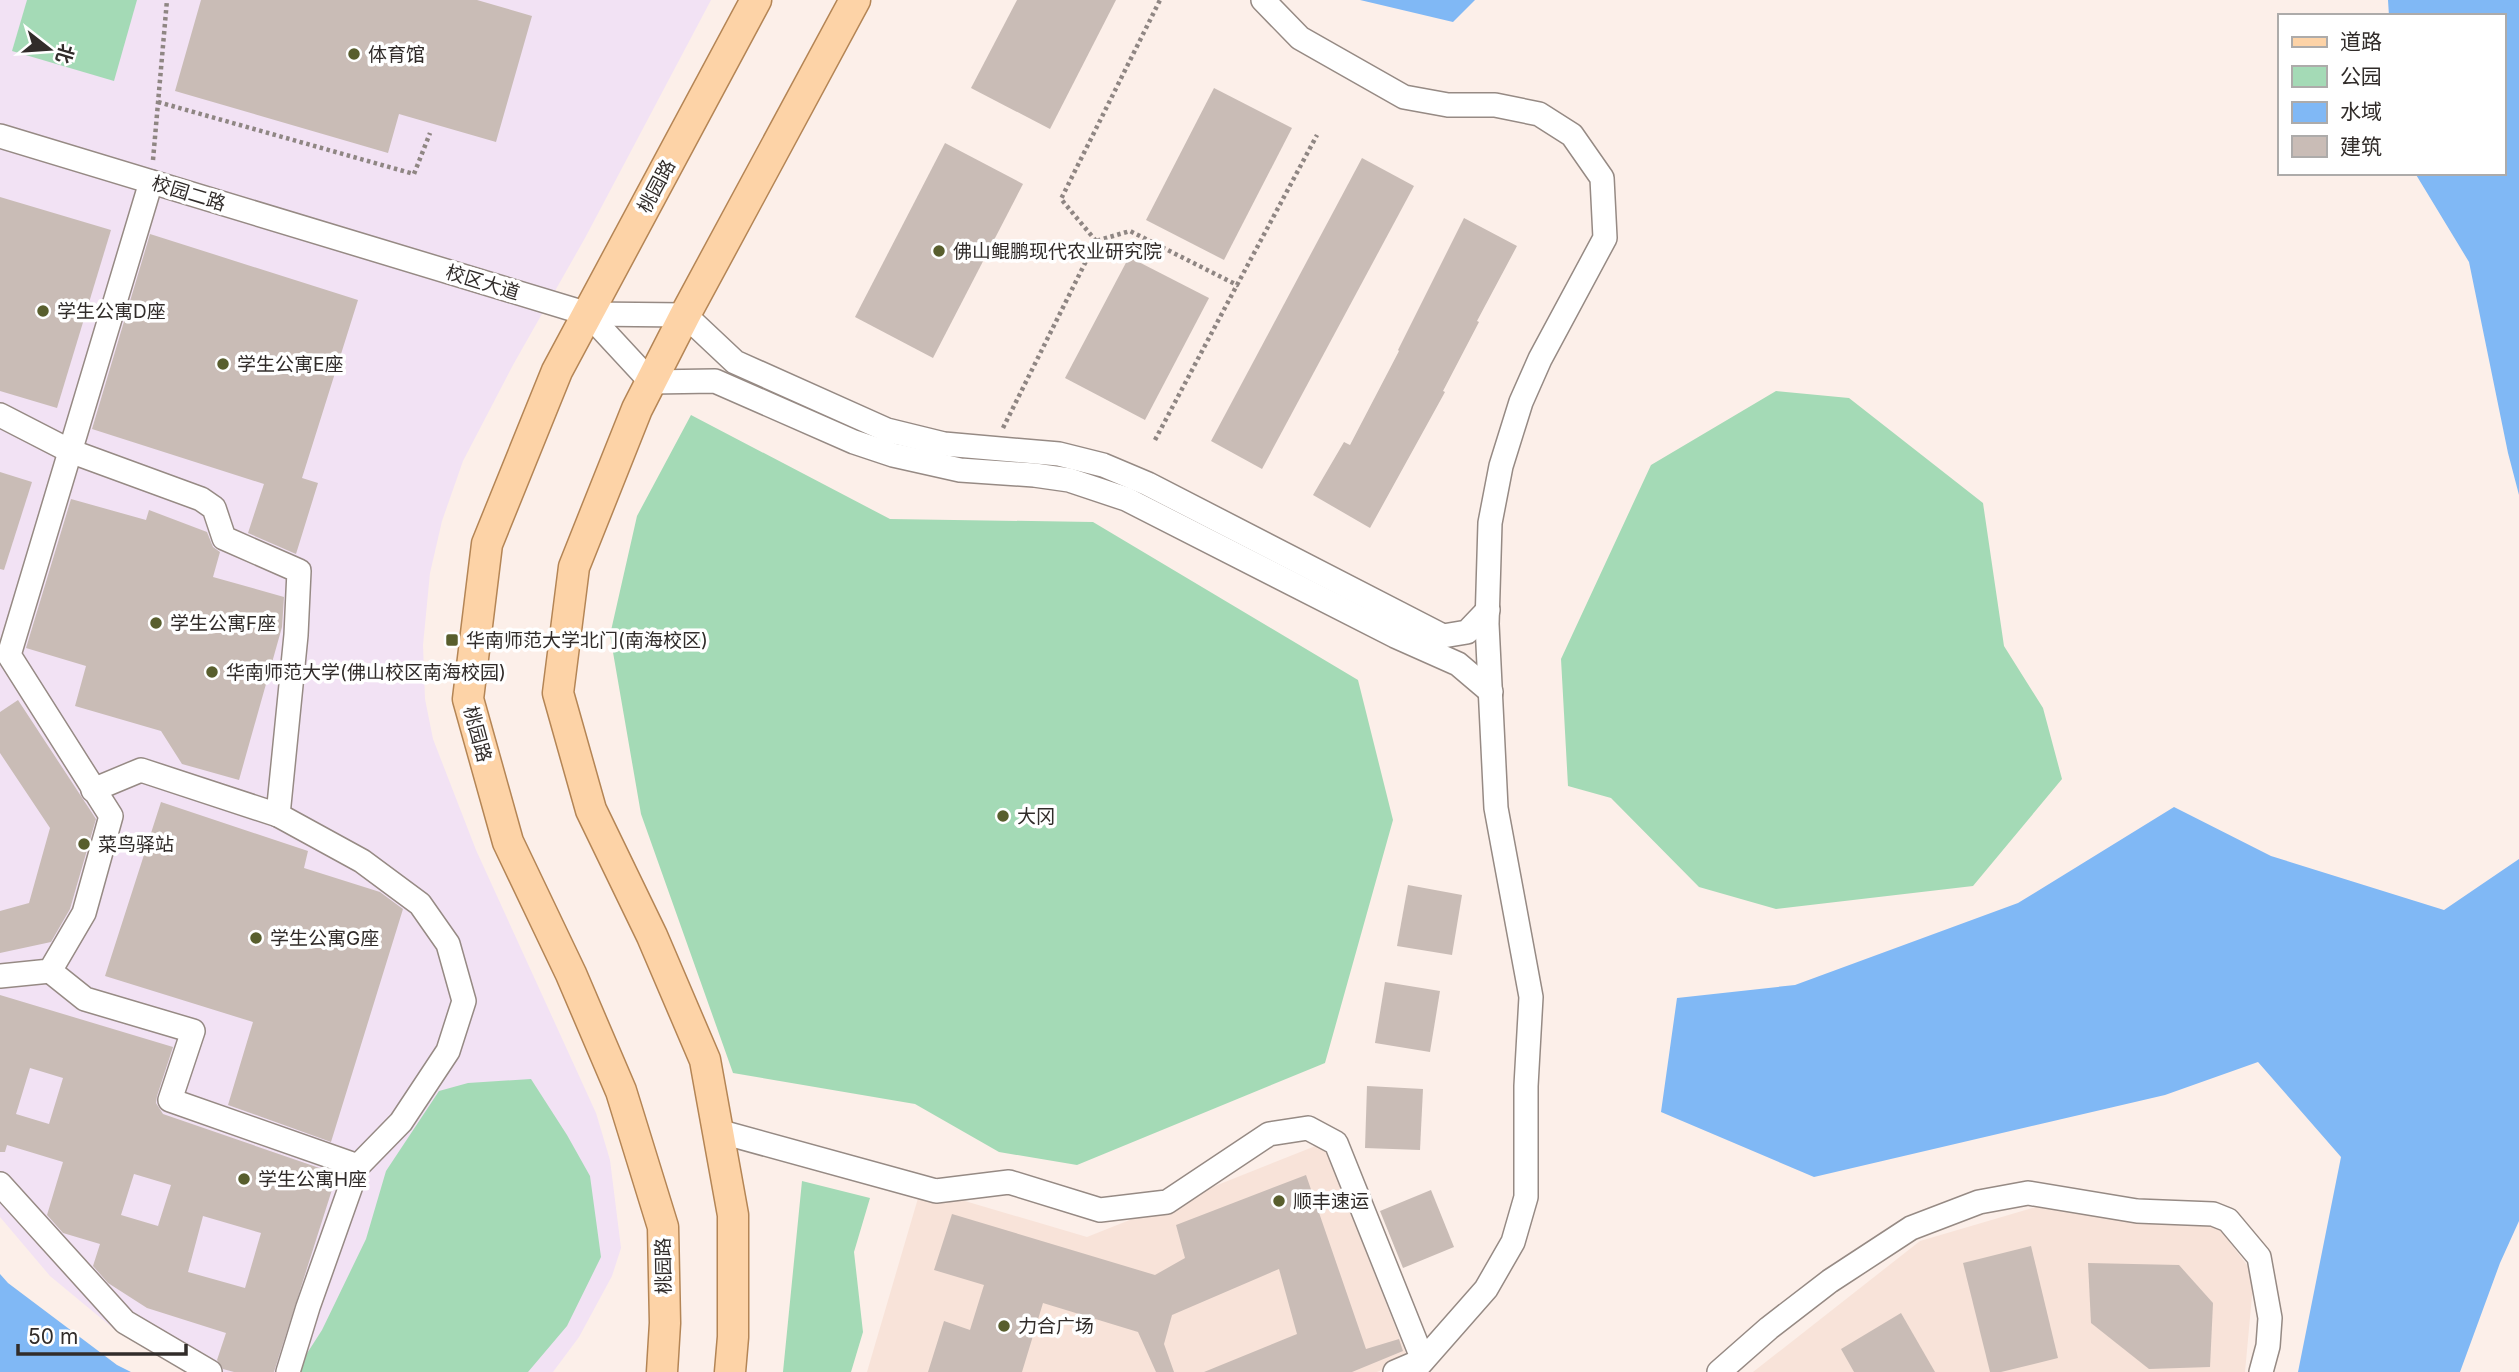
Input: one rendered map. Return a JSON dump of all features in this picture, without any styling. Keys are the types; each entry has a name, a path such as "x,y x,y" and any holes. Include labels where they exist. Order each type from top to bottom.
{"main road":[{"name":"桃园路","path":"662,1372 665,1323 663,1227 621,1091 571,974 508,842 468,699 487,544 557,371 756,0"},
{"path":"730,1372 733,1337 733,1215 705,1060 652,936 591,810 558,693 574,566 637,409 685,314 855,0"}],"street":[{"path":"1263,0 1300,38 1404,97 1448,105 1495,105 1539,114 1572,135 1602,178 1605,238 1535,369 1521,401 1501,466 1490,523 1488,610 1496,807 1531,997 1526,1086 1526,1197 1513,1242 1486,1289 1418,1366 1395,1372"},
{"name":"校园二路","path":"0,136 379,250"},
{"path":"50,971 84,913 111,817 9,654 151,182"},
{"name":"校区大道","path":"379,250 588,314"},
{"path":"588,314 685,314 735,362 887,430 944,444 1059,454 1104,465 1148,484 1443,636 1467,632 1488,610"},
{"path":"588,314 652,382 715,381 854,442 893,455 960,470 1069,480 1126,499 1395,636 1458,664 1491,692"},
{"path":"0,415 70,451 201,499 214,508 224,538 299,571 296,635 278,815"},
{"path":"93,790 141,770 278,815 362,861 420,904 448,944 464,1001 448,1051 401,1122 358,1166 288,1372"},
{"path":"0,976 50,971 85,999 193,1031 170,1100 358,1166"},
{"path":"718,1131 936,1191 1010,1182 1100,1210 1167,1202 1269,1135 1308,1128 1336,1143 1418,1366"},
{"path":"0,1184 125,1322 210,1372"},
{"path":"1719,1372 1769,1328 1830,1281 1911,1228 1979,1202 2028,1194 2137,1210 2213,1214 2228,1220 2259,1257 2270,1318 2268,1346 2261,1372"}],"path":[{"path":"151,182 167,0"},
{"path":"1096,241 1061,199 1160,0"},
{"path":"158,102 414,174 430,133"},
{"path":"1154,440 1317,135"},
{"path":"993,449 1096,241 1130,231 1237,285"}],"shaded area":[{"name":"华南师范大学(佛山校区南海校园)","path":"0,0 711,0 463,461 442,521 430,573 423,645 425,699 433,739 476,850 596,1113 610,1160 621,1248 612,1276 579,1337 553,1372 192,1372 114,1329 50,1276 0,1217"},
{"path":"1323,1143 1408,1359 1377,1372 867,1372 921,1188 1087,1237"},
{"path":"2036,1207 2218,1227 2254,1274 2245,1372 1753,1372 1920,1241"}],"green space":[{"path":"27,0 137,0 114,81 12,51"},
{"path":"1776,391 1849,398 1983,503 2004,646 2043,708 2062,779 1973,886 1776,909 1699,887 1611,798 1568,786 1561,659 1651,465"},
{"path":"691,415 890,519 1093,522 1358,680 1393,820 1325,1063 1077,1165 999,1152 915,1104 733,1073 641,814 610,635 637,516"},
{"path":"531,1079 590,1176 601,1257 567,1326 528,1372 295,1372 322,1330 366,1239 386,1171 439,1091 468,1083"},
{"path":"802,1181 870,1198 854,1252 863,1332 851,1372 783,1372"}],"water":[{"path":"1360,0 1475,0 1453,22"},
{"path":"2388,0 2519,0 2519,495 2469,262 2416,175 2505,175 2505,14 2389,14"},
{"path":"2174,807 2271,856 2444,910 2519,859 2519,1221 2500,1263 2460,1372 2298,1372 2341,1157 2258,1062 2165,1095 1814,1177 1661,1112 1677,998 1795,985 2018,903"},
{"path":"0,1274 8,1283 117,1365 131,1372 0,1372"}],"building":[{"name":"体育馆","path":"201,0 477,0 532,16 496,142 399,114 388,153 175,91"},
{"path":"1017,0 1116,0 1050,129 971,88"},
{"path":"1214,88 1292,128 1224,260 1146,220"},
{"name":"佛山鲲鹏现代农业研究院","path":"945,143 1023,184 933,358 855,317"},
{"path":"1362,158 1414,186 1262,469 1211,441"},
{"name":"学生公寓D座","path":"0,197 111,230 57,408 0,391"},
{"path":"1464,218 1517,246 1477,321 1479,322 1443,391 1445,392 1370,528 1313,495 1344,442 1350,445"},
{"name":"学生公寓E座","path":"150,234 358,300 302,478 318,483 296,554 248,533 264,484 92,429"},
{"path":"1129,257 1209,298 1145,420 1065,378"},
{"path":"0,472 32,482 4,570 0,569"},
{"name":"学生公寓F座","path":"71,499 146,520 149,510 207,532 213,547 220,552 213,577 284,597 282,627 239,780 182,764 161,731 75,706 86,666 26,648"},
{"path":"18,700 96,819 70,909 51,942 0,953 0,911 29,903 50,828 0,753 0,712"},
{"name":"学生公寓G座","path":"161,802 308,851 304,868 380,892 403,909 331,1142 228,1105 253,1022 105,976"},
{"path":"1408,885 1462,895 1452,955 1397,946"},
{"path":"1385,982 1440,991 1430,1052 1375,1043"},
{"name":"学生公寓H座","path":"0,995 173,1047 157,1096 156,1103 163,1114 337,1174 274,1372 234,1372 223,1369 217,1360 226,1333 147,1308 108,1283 93,1266 100,1244 63,1233 47,1215 63,1162 7,1145 5,1152 0,1152","holes":["30,1068 63,1078 49,1124 16,1114","134,1174 171,1185 158,1226 121,1215","203,1216 261,1233 245,1288 188,1272"]},
{"path":"1367,1086 1423,1089 1420,1150 1365,1148"},
{"path":"1306,1175 1366,1349 1399,1339 1403,1351 1352,1372 1204,1372 1297,1334 1279,1269 1172,1315 1164,1344 1174,1372 1156,1372 1138,1332 1043,1303 1022,1372 928,1372 944,1321 970,1330 984,1285 934,1270 952,1214 1155,1275 1185,1258 1176,1225"},
{"path":"1431,1190 1454,1247 1403,1268 1380,1211"},
{"path":"2031,1246 2058,1358 2001,1372 1990,1372 1963,1263"},
{"path":"2088,1263 2179,1265 2213,1303 2210,1367 2149,1369 2091,1323"},
{"path":"1901,1313 1935,1372 1854,1372 1841,1349"}],"place":[{"name":"体育馆","path":"354,54"},
{"name":"佛山鲲鹏现代农业研究院","path":"939,251"},
{"name":"学生公寓D座","path":"43,311"},
{"name":"学生公寓E座","path":"223,364"},
{"name":"学生公寓F座","path":"156,623"},
{"name":"华南师范大学北门(南海校区)","path":"452,640"},
{"name":"华南师范大学(佛山校区南海校园)","path":"212,672"},
{"name":"大冈","path":"1003,816"},
{"name":"菜鸟驿站","path":"84,844"},
{"name":"学生公寓G座","path":"256,938"},
{"name":"学生公寓H座","path":"244,1179"},
{"name":"顺丰速运","path":"1279,1201"},
{"name":"力合广场","path":"1004,1326"}]}
